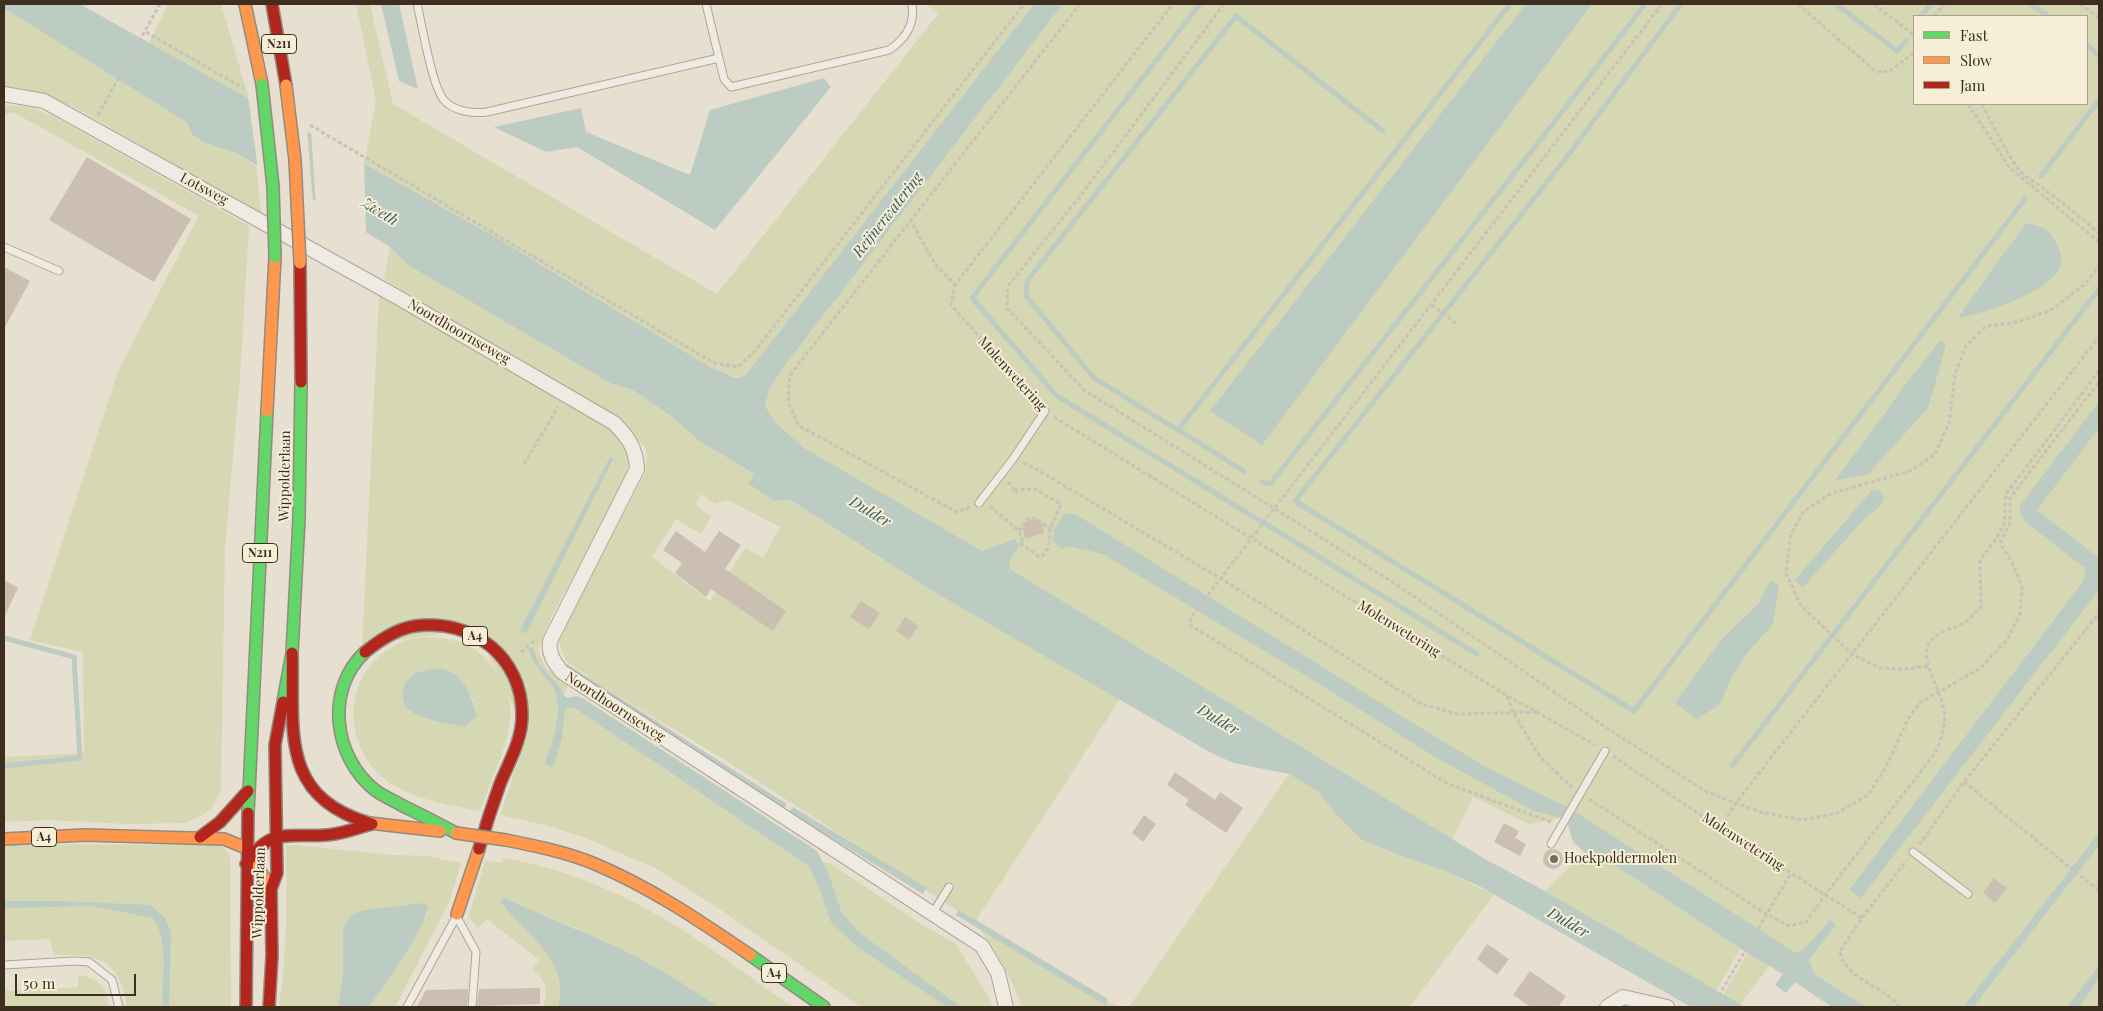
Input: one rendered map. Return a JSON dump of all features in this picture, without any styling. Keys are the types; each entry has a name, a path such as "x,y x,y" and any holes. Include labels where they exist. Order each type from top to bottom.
{"main road":[{"name":"Wippolderlaan","path":"245,4 262,84 273,186 275,258 248,791 246,1007"},
{"name":"Wippolderlaan","path":"269,1007 272,956 271,888 277,873 275,745 292,653 300,468 300,263 296,174 286,85 272,4"},
{"name":"A4","path":"456,833 390,800 370,787 351,762 342,744 338,727 339,699 351,668 372,644 385,635 409,626 431,624 456,627 483,640 494,648 509,667 520,691 522,723 517,745 496,795 473,873 457,914"},
{"name":"A4","path":"292,653 296,746 301,771 319,797 334,810 349,818 372,824 456,833 532,845 572,856 612,871 643,886 694,917 824,1007"},
{"path":"200,837 220,821 248,791"},
{"name":"A4","path":"276,836 295,834 328,836 372,824"},
{"name":"A4","path":"4,839 85,835 200,837 224,839 248,855"},
{"path":"271,888 248,855 276,836"}],"street":[{"name":"Lotsweg","path":"4,94 44,101 399,298"},
{"name":"Noordhoornseweg","path":"399,298 614,423 628,438 636,454 637,469 550,641 549,648 552,659 562,672 982,946 998,973 1006,1007"},
{"path":"1607,1007 1623,997 1667,1007"}],"lane":[{"path":"417,4 436,86 444,101 468,113 487,112 719,58"},
{"path":"706,4 724,79 731,87 879,54 889,50 903,40 910,27 912,4"},
{"path":"4,247 59,271"},
{"path":"981,501 1013,459 1044,411"},
{"path":"1551,844 1605,751"},
{"path":"1914,852 1968,894"},
{"path":"932,914 949,887"},
{"path":"457,914 459,922 476,952 472,1007"},
{"name":"A4","path":"407,1007 457,914"},
{"path":"4,965 74,961 89,962 112,980 119,1007"}],"path":[{"path":"91,127 160,4"},
{"path":"309,124 714,363 738,367 755,350 1024,4"},
{"path":"1014,490 1035,489 1061,504 1050,528 1050,539 1040,559 1021,544 1023,543 1020,531 981,501 957,512 799,426 788,402 790,375 910,219 1080,4"},
{"path":"910,219 935,264 955,284 1173,4"},
{"path":"1224,4 1075,202 1008,286 1007,308 1084,390 1394,583 1616,734 1707,792 1760,812 1803,820 1837,813 1868,795 1886,767 1908,719 1919,703 1979,669 2007,640 2020,614 2022,586 2012,562 2000,544 2010,522 2010,498 2099,382"},
{"path":"1562,825 1448,784 1190,625 1191,617 1250,537 1432,305 1662,4"},
{"path":"1798,4 1875,71 1888,72 1913,54"},
{"path":"1874,4 1913,34"},
{"path":"1935,15 1944,4"},
{"path":"2080,4 2099,18"},
{"path":"146,32 251,92"},
{"path":"1969,105 2008,168 2099,242"},
{"path":"1983,105 2019,171 2063,203 2099,233"},
{"path":"1928,666 1905,669 1879,668 1852,654 1801,606 1786,573 1791,534 1804,511 1830,494 1910,471 1935,454 1949,424 1955,374 1966,346 1986,326 2014,322 2051,310 2084,284 2099,266"},
{"name":"Molenwetering","path":"955,284 951,305 1044,411 1506,695 1605,751 1862,918"},
{"path":"1432,305 1458,325"},
{"path":"1721,828 1735,804 2099,337"},
{"path":"1506,695 1514,714 1540,757 1556,770 1567,784 1766,914 1789,926 1806,922 1936,752 1944,731 1945,713 1939,690 1928,666 1925,653 1929,643 1939,634 1966,622 1981,607 1980,560 1996,539 2004,524 2006,494 2099,371"},
{"path":"524,464 566,394"},
{"path":"1013,459 1036,469 1220,578 1421,704 1458,714 1539,712"},
{"path":"1020,531 1027,519 1035,518 1050,528"},
{"path":"1900,1007 1850,970 1841,960 1840,951 1862,918 1914,852 1964,782 2099,613"},
{"path":"1964,782 2081,878 2099,889"},
{"path":"1712,1007 1791,873"}],"green space":[{"path":"168,4 221,4 249,99 149,43"},
{"path":"356,4 370,4 393,104 717,294 938,14 926,4 1034,4 745,376 735,376 723,374 698,362 547,268 364,164 376,101"},
{"path":"1063,4 2099,4 2099,1007 1867,1007 1815,975 1809,960 1836,925 1830,920 1803,950 1796,953 1567,807 1561,818 1529,824 1473,797 1452,839 1010,569 1008,562 1019,546 983,552 804,448 775,422 765,406 770,389 789,360"},
{"path":"4,10 7,10 186,122 191,131 202,141 228,149 245,157 256,166 261,214 76,108 38,93 4,86"},
{"path":"4,105 29,107 53,116 249,226 240,377 225,548 221,790 212,808 201,816 184,823 127,824 50,820 4,822 4,757 84,753 83,652 30,640 118,371 199,216 13,112 4,114"},
{"path":"390,247 408,265 612,384 633,390 671,416 698,440 755,475 775,501 789,500 931,590 1120,699 975,922 733,765 599,684 566,661 559,643 565,625 645,473 647,457 645,447 632,434 596,406 384,279","holes":["701,494 715,504 727,500 780,527 763,558 746,548 710,601 652,557 676,519 701,534 711,517 695,504"]},
{"path":"379,295 441,328 597,419 621,439 625,446 628,454 628,463 623,484 551,617 538,650 545,667 568,686 561,701 573,705 663,768 796,856 813,864 828,862 924,926 955,943 989,997 992,1007 861,1007 715,906 655,868 583,837 545,825 500,815 527,735 476,628 362,646"},
{"path":"428,637 461,643 481,654 496,670 502,680 509,701 510,723 508,734 480,811 431,800 406,792 395,786 371,765 361,747 355,728 354,708 357,689 366,671 380,656 398,644","holes":["412,675 459,678 473,699 477,716 464,727 411,712 402,701 402,690"]},
{"path":"1289,774 1317,791 1337,815 1399,855 1440,869 1494,895 1409,1007 1129,1007"},
{"path":"4,844 222,845 230,855 231,1007 127,1007 119,978 104,962 83,956 54,955 50,939 4,941"},
{"path":"296,845 392,855 427,856 461,863 450,900 395,1007 369,1007 408,949 428,912 421,903 365,910 343,956 343,973 338,1007 279,1007 286,926 286,846"},
{"path":"1584,852 1599,856 1741,948 1716,991 1545,891"},
{"path":"503,858 557,871 609,890 634,902 682,930 793,1007 718,1007 621,949 573,927 539,915 503,897 501,902 543,949 558,975 560,990 558,1007 543,1007 546,995 545,986 532,969 539,960 487,919 478,928 469,915 485,861 501,863"},
{"path":"975,922 1118,1007 1022,1007 1008,974"},
{"path":"1747,953 1770,965 1740,1005 1723,995"},
{"path":"78,975 91,978 104,989 109,1007 4,1007 4,991 78,987"}],"water":[{"path":"4,4 80,4 502,241 711,368 736,378 745,376 1034,4 1063,4 789,360 770,388 765,406 775,422 804,448 982,551 1015,539 1019,546 1009,562 1010,569 1485,859 1545,891 1745,1007 1691,1007 1481,887 1361,839 1317,791 1289,774 1234,763 1213,754 931,590 790,500 775,501 749,484 754,474 698,440 671,416 633,390 612,384 408,265 390,247 237,153 205,143 193,135 186,122 7,10 4,10"},
{"path":"381,4 399,4 418,89 399,81"},
{"path":"1526,4 1592,4 1262,445 1210,411"},
{"path":"824,78 831,87 715,230 577,147 546,152 494,127 581,108 586,132 690,175 710,110"},
{"path":"2027,223 2046,230 2053,236 2060,255 2061,264 2059,269 2041,287 2028,294 1998,307 1958,318 1993,268"},
{"path":"1941,340 1946,345 1928,408 1868,474 1834,481 1913,375"},
{"path":"2099,402 2099,428 2037,510 2099,558 2099,590 1861,898 1849,890 2084,580 2085,568 2023,520 2019,507"},
{"path":"610,457 613,459 526,634 520,630"},
{"path":"1872,490 1878,490 1884,497 1882,503 1866,517 1803,587 1795,580"},
{"path":"1064,514 1075,514 1488,768 1567,807 1561,818 1534,811 1435,757 1318,683 1103,554 1069,546 1062,549 1053,541 1054,529"},
{"path":"1770,580 1779,585 1773,624 1748,652 1732,676 1720,704 1697,719 1675,703 1721,640 1759,603"},
{"path":"528,648 533,648 538,663 559,686 564,696 568,698 576,696 584,699 817,851 828,872 841,911 857,931 961,1007 947,1007 856,946 831,922 809,866 573,707 565,709 562,738 553,767 545,764 557,723 558,702 551,684 535,663"},
{"path":"567,664 787,804 783,809 564,669"},
{"path":"430,669 443,669 453,673 467,689 477,716 465,727 423,717 407,709 402,694 405,684 412,676"},
{"path":"793,807 927,888 923,894 789,812"},
{"path":"1574,811 1796,953 1803,950 1830,920 1836,925 1809,960 1815,975 1867,1007 1832,1007 1795,982 1786,993 1775,985 1783,974 1747,953 1599,856 1584,852 1573,842 1568,824"},
{"path":"2099,833 2099,845 1973,1007 1963,1007"},
{"path":"503,897 631,954 695,991 718,1007 558,1007 560,990 558,975 552,962 533,937 501,902"},
{"path":"4,901 151,905 165,918 171,932 169,1007 162,1007 164,961 162,938 153,918 92,906 4,908"},
{"path":"421,903 428,906 426,916 420,928 369,1007 338,1007 343,973 343,929 349,918 353,914 365,910"},
{"path":"959,910 1108,999 1105,1005 956,915"},
{"path":"2099,965 2099,979 2079,1007 2067,1007"}],"pier":[{"path":"248,96 307,129 313,203 258,170"},
{"path":"311,131 364,161 366,235 316,205"}],"building":[{"path":"87,157 191,219 154,282 49,220"},
{"path":"4,267 30,281 4,329"},
{"path":"1035,519 1042,524 1044,533 1025,539 1023,528 1027,521"},
{"path":"676,531 705,552 719,531 741,545 725,569 786,611 773,631 711,589 706,597 675,573 682,563 663,550"},
{"path":"4,580 18,588 4,618"},
{"path":"861,601 880,613 869,629 850,617"},
{"path":"905,617 918,626 909,640 896,631"},
{"path":"1175,772 1215,800 1220,792 1243,808 1226,833 1185,805 1189,800 1167,785"},
{"path":"1144,815 1156,824 1143,842 1132,833"},
{"path":"1504,823 1519,831 1515,838 1526,844 1520,856 1494,842"},
{"name":"Hoekpoldermolen","path":"1553,849 1560,852 1563,859 1560,866 1553,869 1546,866 1543,859 1546,852"},
{"path":"1994,878 2007,888 1995,903 1983,893"},
{"path":"1487,944 1509,959 1497,975 1477,959"},
{"path":"1530,971 1566,996 1558,1007 1531,1007 1513,995"},
{"path":"540,988 540,1004 477,1006 479,989"},
{"path":"468,989 467,1006 417,1007 426,990"}],"waterway":[{"path":"1200,4 972,298 1057,396 1477,654"},
{"path":"1178,430 1510,4"},
{"path":"1262,482 1270,484 1645,4"},
{"path":"1681,4 1566,158 1295,501 1634,711 2025,199"},
{"path":"1836,4 1897,51 1906,41"},
{"path":"1922,15 1931,4"},
{"path":"2031,4 2047,15"},
{"path":"1244,471 1094,378 1026,296 1027,281 1236,16 1383,131"},
{"path":"2088,46 2099,55"},
{"path":"2041,176 2099,100"},
{"path":"1732,766 2099,289"},
{"path":"4,638 74,657 80,758 4,766"}],"traffic: fast":[{"path":"262,84 273,186 275,257"},
{"path":"283,702 292,653 299,519 301,382"},
{"path":"248,813 267,411"},
{"path":"365,652 352,667 344,685 340,703 339,722 343,742 350,760 361,776 375,790 456,833"},
{"path":"750,955 824,1007"}],"traffic: slow":[{"path":"245,4 262,84"},
{"path":"286,85 295,160 300,263"},
{"path":"267,411 275,257"},
{"path":"369,823 440,831"},
{"path":"456,833 506,840"},
{"path":"4,839 85,835 224,839 246,848 271,889"},
{"path":"506,840 573,856 615,873 674,905 750,955"},
{"path":"457,914 479,849"}],"traffic: jam":[{"path":"272,4 286,85"},
{"path":"300,263 301,382"},
{"path":"365,652 395,632 415,626 436,625 456,628 474,635 490,646 504,659 514,676 520,695 522,716 520,734 497,792 479,849"},
{"path":"292,653 294,734 297,757 306,778 319,796 340,811 369,823"},
{"path":"269,1007 272,956 271,889 277,873 275,745 283,702"},
{"path":"200,837 220,822 248,791"},
{"path":"246,1007 248,813"},
{"path":"246,864 264,844 281,836 333,834 372,824"}],"place":[{"name":"Hoekpoldermolen","path":"1554,859"}],"water label":[{"name":"Zweth","path":"380,212"},
{"name":"Reijnerwatering","path":"888,215"},
{"name":"Dulder","path":"870,512"},
{"name":"Dulder","path":"1218,720"},
{"name":"Dulder","path":"1568,923"}]}
